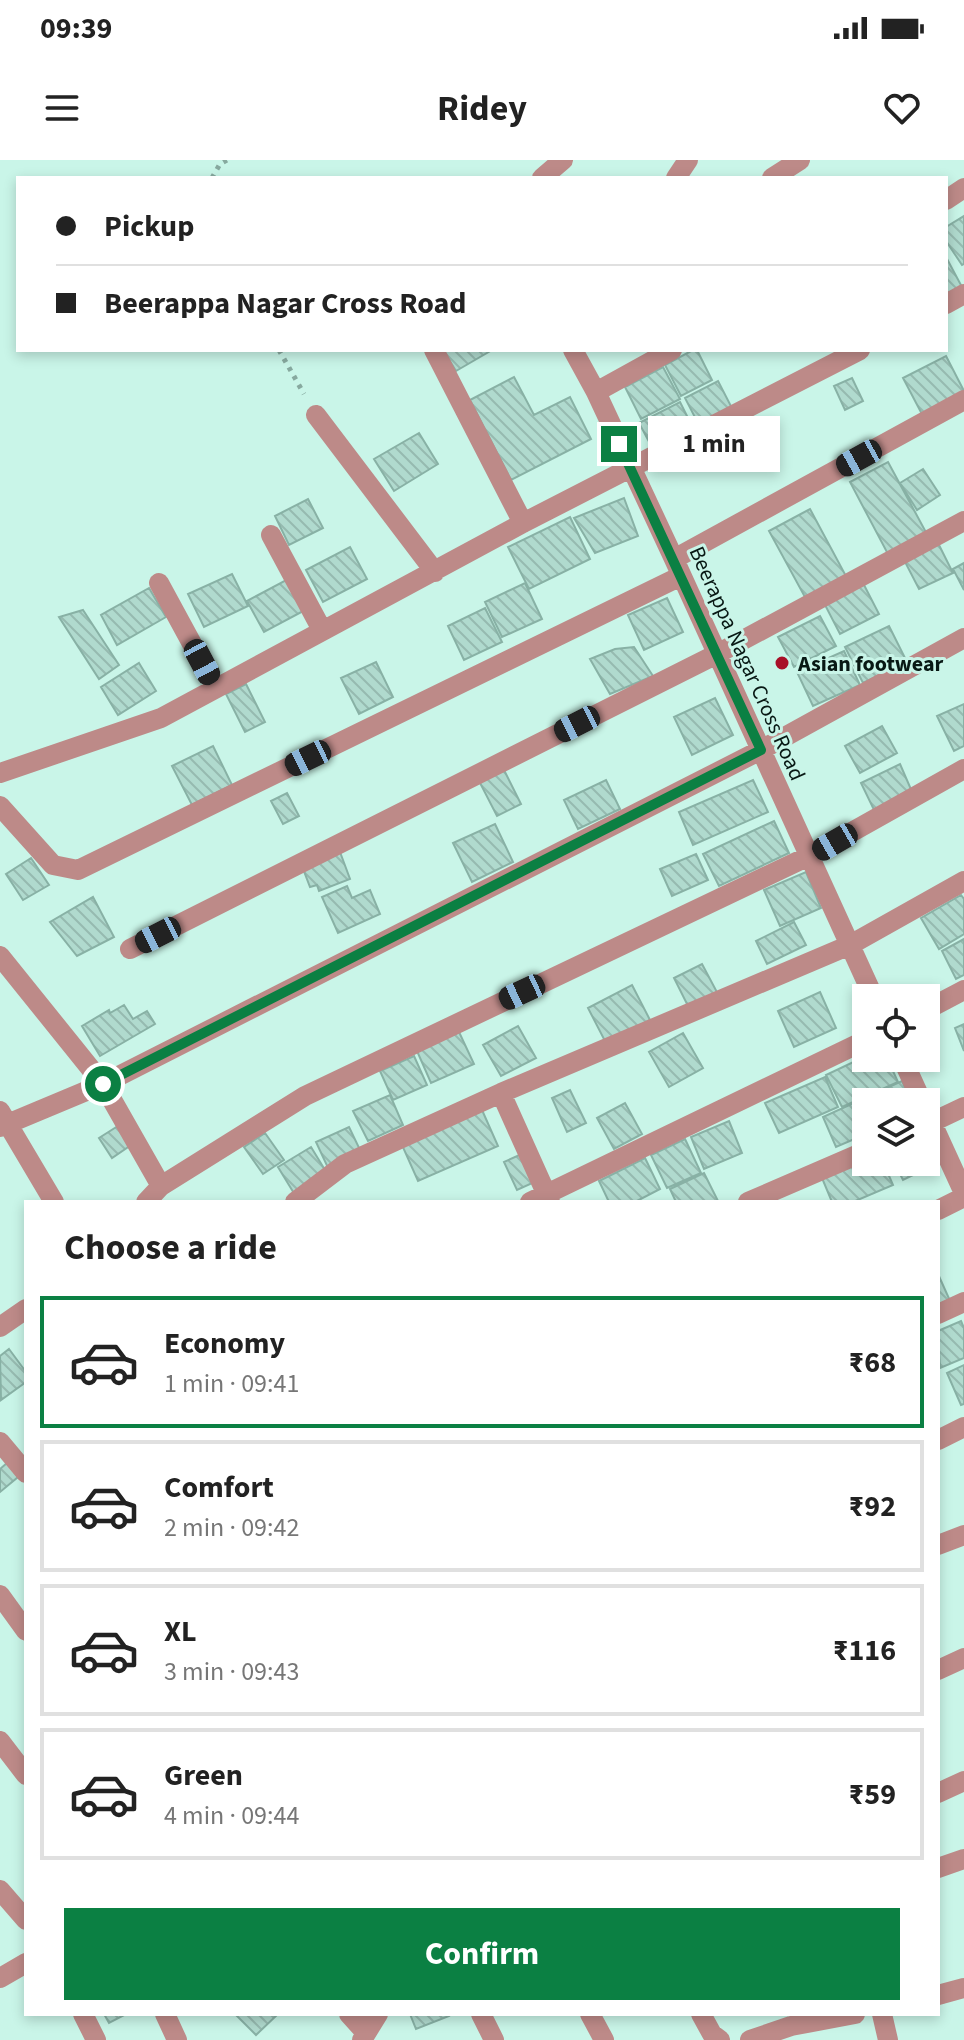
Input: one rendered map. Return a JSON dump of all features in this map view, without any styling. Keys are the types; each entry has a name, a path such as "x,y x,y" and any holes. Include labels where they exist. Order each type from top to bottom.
{"street":[{"path":"544,176 563,160"},
{"path":"775,176 800,160"},
{"path":"435,352 523,523"},
{"name":"Beerappa Nagar Cross Road","path":"574,352 678,568 868,984"},
{"path":"596,392 668,352"},
{"path":"0,773 161,718 523,523 856,352"},
{"path":"0,806 53,865 78,870 678,568 964,400"},
{"path":"316,415 435,572"},
{"path":"130,949 717,654 964,521"},
{"path":"271,535 322,630"},
{"path":"159,583 216,688"},
{"path":"53,1200 2,1120 103,1084 761,750 964,638"},
{"path":"148,1200 161,1186 305,1096 809,856 964,769"},
{"path":"298,1200 345,1164 501,1093 850,945 964,881"},
{"path":"0,956 103,1084 161,1186"},
{"path":"940,1003 964,990"},
{"path":"501,1093 542,1199 852,1047"},
{"path":"940,1115 964,1107"},
{"path":"940,1144 964,1195 940,1209"},
{"path":"753,1200 852,1157"},
{"path":"940,1313 964,1302"},
{"path":"940,1439 964,1427"},
{"path":"0,1442 24,1471"},
{"path":"940,1544 964,1535"},
{"path":"0,1595 24,1628"},
{"path":"940,1669 964,1658"},
{"path":"0,1741 24,1772"},
{"path":"940,1792 964,1781"},
{"path":"940,1867 964,1859"},
{"path":"0,1890 24,1918"},
{"path":"0,1978 24,1964"},
{"path":"940,1994 964,1988"},
{"path":"84,2016 96,2040"},
{"path":"166,2016 177,2040"},
{"path":"352,2016 373,2029"},
{"path":"482,2016 494,2040"},
{"path":"591,2016 604,2040"},
{"path":"702,2016 712,2034 720,2040"},
{"path":"750,2040 791,2026 844,2016"},
{"path":"882,2016 888,2040"}],"path":[{"path":"213,176 220,164 227,160"},
{"path":"280,352 316,415"}],"building":[{"path":"964,216 962,265 948,244 948,226"},
{"path":"948,261 962,287 948,294"},
{"path":"444,352 489,352 456,371"},
{"path":"689,352 698,352 712,380 681,396 665,365"},
{"path":"946,356 964,391 924,418 903,378"},
{"path":"663,367 680,399 641,419 625,387"},
{"path":"514,377 534,415 570,397 591,439 511,480 470,400"},
{"path":"852,378 863,401 845,410 834,386"},
{"path":"718,381 735,414 702,431 685,398"},
{"path":"680,402 695,432 655,453 639,423"},
{"path":"419,433 438,464 394,491 374,459"},
{"path":"888,462 928,536 889,556 850,482"},
{"path":"923,469 940,495 917,510 900,483"},
{"path":"624,498 638,536 595,553 574,518"},
{"path":"308,499 323,528 289,545 275,516"},
{"path":"810,509 847,578 806,599 769,531"},
{"path":"570,517 590,559 529,589 508,547"},
{"path":"937,541 953,573 919,589 903,558"},
{"path":"350,547 367,579 323,602 306,570"},
{"path":"964,563 964,590 953,569"},
{"path":"232,574 248,606 204,627 188,594"},
{"path":"290,578 307,609 264,632 247,601"},
{"path":"525,583 542,619 502,637 485,602"},
{"path":"863,583 879,614 840,634 824,603"},
{"path":"149,588 166,617 117,645 101,615"},
{"path":"667,598 683,632 644,650 628,615"},
{"path":"485,608 502,642 464,660 448,626"},
{"path":"83,610 119,665 99,679 59,617"},
{"path":"820,616 836,646 794,667 778,637"},
{"path":"889,626 907,662 863,683 845,647"},
{"path":"634,647 653,676 610,694 590,659 615,649"},
{"path":"844,651 860,685 813,706 797,672"},
{"path":"376,662 393,697 359,714 341,678"},
{"path":"139,663 156,691 118,715 101,687"},
{"path":"246,684 265,722 245,732 226,694"},
{"path":"715,698 733,735 692,755 674,717"},
{"path":"964,704 964,746 954,751 937,716"},
{"path":"882,726 897,753 860,773 845,746"},
{"path":"213,746 232,785 192,805 172,766"},
{"path":"900,764 913,794 875,812 861,783"},
{"path":"503,768 521,804 497,816 479,781"},
{"path":"606,780 620,809 578,829 564,800"},
{"path":"753,780 768,812 693,845 679,812"},
{"path":"287,793 299,816 283,824 271,801"},
{"path":"774,821 789,853 719,886 703,854"},
{"path":"495,824 513,862 472,882 453,843"},
{"path":"340,852 350,879 319,891 317,885 310,887 302,866"},
{"path":"696,854 708,880 672,896 660,869"},
{"path":"31,858 49,885 23,900 6,874"},
{"path":"806,872 821,908 780,926 764,890"},
{"path":"347,886 352,898 370,890 380,914 338,933 322,897"},
{"path":"961,895 964,899 964,934 939,949 921,918"},
{"path":"93,897 114,937 77,956 50,922"},
{"path":"794,922 806,945 767,964 756,941"},
{"path":"964,939 964,975 956,979 942,951"},
{"path":"702,964 719,996 690,1010 674,978"},
{"path":"632,985 650,1020 606,1043 588,1008"},
{"path":"820,992 836,1028 794,1047 778,1011"},
{"path":"124,1005 133,1019 147,1011 155,1024 100,1056 82,1026"},
{"path":"964,1024 964,1051 955,1028"},
{"path":"518,1026 536,1058 501,1076 483,1045"},
{"path":"459,1032 474,1064 431,1083 417,1051"},
{"path":"683,1033 703,1068 669,1087 649,1052"},
{"path":"414,1056 427,1085 393,1100 380,1071"},
{"path":"852,1063 852,1072 893,1072 898,1082 885,1088 852,1088 852,1103 842,1107 826,1075"},
{"path":"825,1077 838,1107 779,1133 765,1103"},
{"path":"902,1081 905,1088 887,1088"},
{"path":"570,1090 586,1123 567,1132 552,1098"},
{"path":"390,1095 403,1125 368,1141 353,1111"},
{"path":"625,1103 642,1134 614,1149 597,1118"},
{"path":"852,1104 852,1140 836,1147 823,1117"},
{"path":"482,1110 498,1146 418,1181 402,1145"},
{"path":"729,1121 742,1153 704,1169 691,1137"},
{"path":"121,1124 134,1143 112,1158 99,1138"},
{"path":"349,1127 362,1154 329,1170 316,1142"},
{"path":"265,1133 284,1160 263,1174 244,1147"},
{"path":"685,1139 701,1173 667,1188 651,1155"},
{"path":"311,1147 328,1175 295,1195 278,1167"},
{"path":"526,1152 539,1180 517,1190 504,1162"},
{"path":"645,1158 660,1189 639,1200 608,1200 599,1181"},
{"path":"852,1165 852,1176 889,1176 893,1185 858,1200 831,1200 822,1178"},
{"path":"704,1173 718,1200 675,1200 670,1189"},
{"path":"940,1278 951,1303 940,1308"},
{"path":"961,1321 964,1328 964,1358 940,1368 940,1330"},
{"path":"9,1349 24,1369 24,1383 1,1400 0,1356"},
{"path":"964,1365 964,1404 961,1405 947,1373"},
{"path":"7,1463 18,1477 0,1492 0,1469"},
{"path":"105,2016 122,2016 109,2023"},
{"path":"237,2016 276,2016 256,2035"},
{"path":"411,2016 449,2016 416,2029"}],"place":[{"name":"Asian footwear","path":"782,663"}],"route":[{"path":"103,1084 761,750 619,444"}]}
